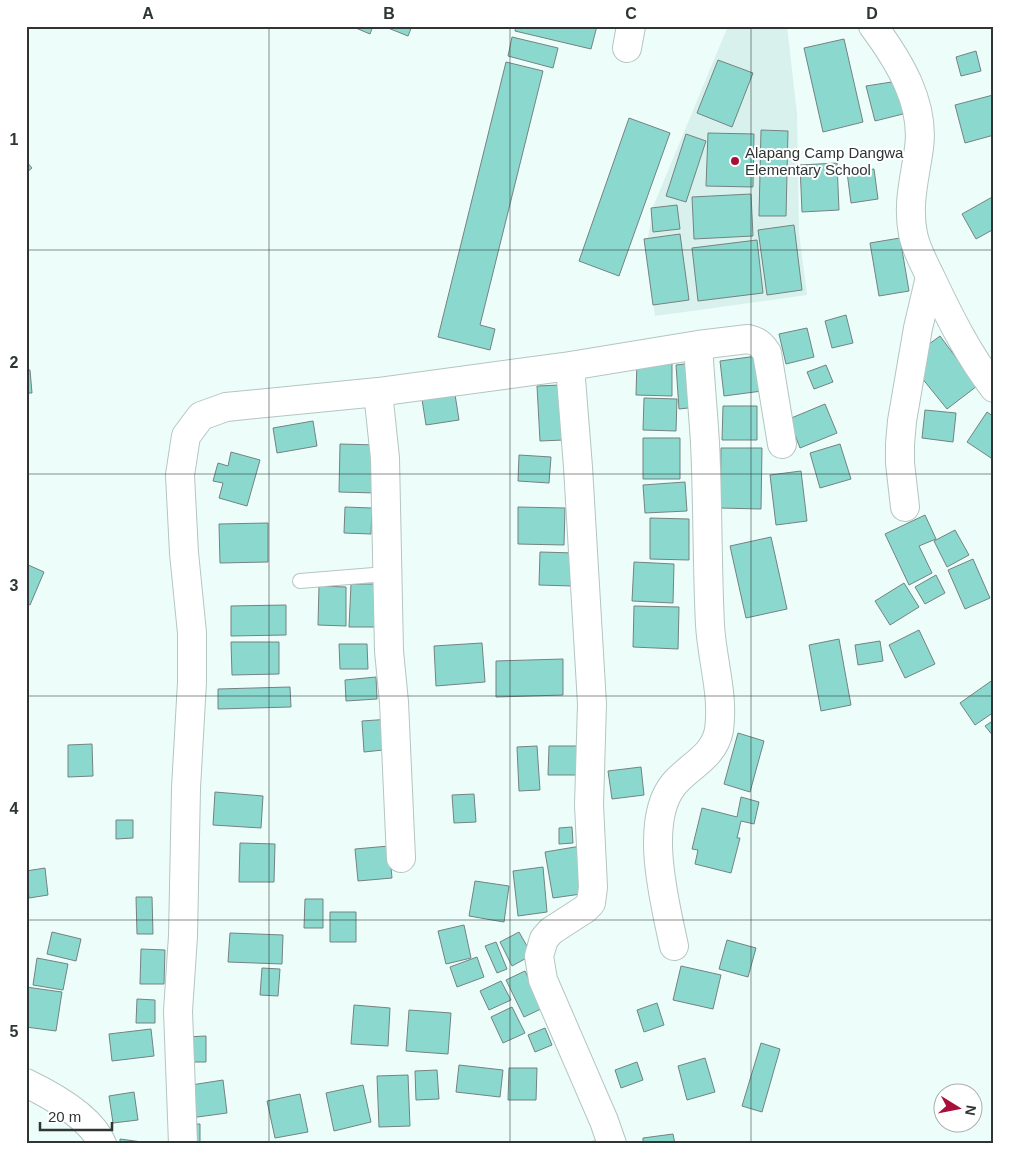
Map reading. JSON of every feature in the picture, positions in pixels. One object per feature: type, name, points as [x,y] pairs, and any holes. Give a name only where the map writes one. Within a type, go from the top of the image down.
[{"type":"street","points":[[873,26],[889,48],[908,83],[921,129],[910,216],[918,252],[959,336],[975,364],[994,388]]},
{"type":"street","points":[[905,507],[900,463],[900,436],[914,348],[930,277]]},
{"type":"street","points":[[183,1144],[178,1011],[183,936],[192,633],[184,552],[180,475],[186,436],[201,416],[226,407],[378,392],[748,339],[762,344],[767,353],[782,444]]},
{"type":"street","points":[[674,946],[661,886],[659,867],[659,834],[662,810],[666,795],[675,782],[708,754],[714,744],[718,731],[720,708],[711,644],[705,444],[698,345]]},
{"type":"street","points":[[570,366],[592,704],[590,805],[594,887],[591,903],[551,931],[544,939],[539,956],[539,966],[543,980],[604,1121],[612,1144]]},
{"type":"street","points":[[378,392],[385,458],[386,574],[389,651],[394,702],[400,858]]},
{"type":"street","points":[[26,1083],[78,1114],[99,1135],[102,1144]]},
{"type":"lane","points":[[300,581],[386,574]]},
{"type":"shaded area","name":"Alapang Camp Dangwa Elementary School","points":[[728,26],[787,26],[797,114],[799,233],[807,295],[655,316],[646,250],[653,207]]},
{"type":"building","points":[[351,26],[373,26],[370,34]]},
{"type":"building","points":[[383,26],[412,26],[408,36]]},
{"type":"building","points":[[516,26],[597,26],[591,49],[515,31]]},
{"type":"building","points":[[512,37],[558,48],[553,68],[508,56]]},
{"type":"building","points":[[844,39],[863,122],[823,132],[804,48]]},
{"type":"building","points":[[976,51],[981,71],[961,76],[956,57]]},
{"type":"building","points":[[718,60],[753,73],[732,127],[697,113]]},
{"type":"building","points":[[506,62],[543,71],[480,325],[495,329],[490,350],[438,337]]},
{"type":"building","points":[[898,81],[903,114],[875,121],[866,86]]},
{"type":"building","points":[[993,95],[994,135],[965,143],[955,105]]},
{"type":"building","points":[[629,118],[670,133],[619,276],[579,261]]},
{"type":"building","points":[[761,130],[788,131],[786,216],[759,216]]},
{"type":"building","points":[[708,133],[754,134],[753,187],[706,186]]},
{"type":"building","points":[[686,134],[706,141],[686,202],[666,196]]},
{"type":"building","points":[[26,161],[32,168],[26,173]]},
{"type":"building","points":[[837,163],[839,210],[802,212],[800,165]]},
{"type":"building","points":[[874,169],[878,199],[851,203],[847,172]]},
{"type":"building","points":[[751,194],[753,236],[694,239],[692,197]]},
{"type":"building","points":[[994,196],[994,229],[976,239],[962,214]]},
{"type":"building","points":[[677,205],[680,229],[653,232],[651,208]]},
{"type":"building","points":[[794,225],[802,290],[767,295],[758,230]]},
{"type":"building","points":[[680,234],[689,300],[653,305],[644,239]]},
{"type":"building","points":[[900,238],[909,291],[879,296],[870,243]]},
{"type":"building","points":[[757,240],[763,293],[698,301],[692,248]]},
{"type":"building","points":[[846,315],[853,343],[832,348],[825,321]]},
{"type":"building","points":[[807,328],[814,357],[786,364],[779,334]]},
{"type":"building","points":[[940,336],[977,386],[947,409],[917,372],[921,350]]},
{"type":"building","points":[[757,356],[762,391],[724,396],[720,361]]},
{"type":"building","points":[[637,360],[672,361],[672,396],[636,395]]},
{"type":"building","points":[[694,363],[697,407],[679,409],[676,365]]},
{"type":"building","points":[[826,365],[833,382],[814,389],[807,372]]},
{"type":"building","points":[[26,370],[30,370],[32,393],[26,393]]},
{"type":"building","points":[[561,385],[564,440],[540,441],[537,386]]},
{"type":"building","points":[[454,388],[459,420],[426,425],[421,393]]},
{"type":"building","points":[[644,398],[677,399],[676,431],[643,430]]},
{"type":"building","points":[[825,404],[837,433],[800,448],[789,419]]},
{"type":"building","points":[[723,406],[757,406],[757,440],[722,440]]},
{"type":"building","points":[[925,410],[956,413],[953,442],[922,438]]},
{"type":"building","points":[[987,412],[994,417],[994,460],[967,442]]},
{"type":"building","points":[[313,421],[317,446],[277,453],[273,428]]},
{"type":"building","points":[[643,438],[680,438],[680,479],[643,479]]},
{"type":"building","points":[[340,444],[377,445],[376,493],[339,492]]},
{"type":"building","points":[[840,444],[851,479],[820,488],[810,453]]},
{"type":"building","points":[[721,448],[762,448],[761,509],[720,508]]},
{"type":"building","points":[[231,452],[260,460],[247,506],[219,498],[223,483],[213,481],[218,463],[228,466]]},
{"type":"building","points":[[519,455],[551,457],[549,483],[518,481]]},
{"type":"building","points":[[801,471],[807,521],[776,525],[770,475]]},
{"type":"building","points":[[685,482],[687,511],[645,513],[643,485]]},
{"type":"building","points":[[345,507],[372,508],[371,534],[344,533]]},
{"type":"building","points":[[518,507],[565,508],[564,545],[518,544]]},
{"type":"building","points":[[925,515],[936,539],[919,546],[932,573],[909,585],[885,534]]},
{"type":"building","points":[[650,518],[689,519],[689,560],[650,559]]},
{"type":"building","points":[[268,523],[268,562],[220,563],[219,524]]},
{"type":"building","points":[[955,530],[969,555],[947,567],[934,541]]},
{"type":"building","points":[[771,537],[787,609],[746,618],[730,546]]},
{"type":"building","points":[[540,552],[574,553],[572,586],[539,585]]},
{"type":"building","points":[[973,559],[990,598],[965,609],[948,570]]},
{"type":"building","points":[[634,562],[674,564],[673,603],[632,601]]},
{"type":"building","points":[[26,564],[44,572],[30,605],[26,603]]},
{"type":"building","points":[[936,575],[945,593],[925,604],[915,587]]},
{"type":"building","points":[[904,583],[919,607],[890,625],[875,601]]},
{"type":"building","points":[[351,584],[378,584],[378,627],[349,627]]},
{"type":"building","points":[[319,586],[346,587],[346,626],[318,625]]},
{"type":"building","points":[[286,605],[286,635],[231,636],[231,606]]},
{"type":"building","points":[[634,606],[679,607],[678,649],[633,647]]},
{"type":"building","points":[[919,630],[935,664],[905,678],[889,645]]},
{"type":"building","points":[[839,639],[851,705],[821,711],[809,645]]},
{"type":"building","points":[[880,641],[883,661],[858,665],[855,645]]},
{"type":"building","points":[[231,642],[279,642],[279,674],[232,675]]},
{"type":"building","points":[[482,643],[485,682],[436,686],[434,646]]},
{"type":"building","points":[[339,644],[367,644],[368,669],[340,669]]},
{"type":"building","points":[[563,659],[563,695],[496,697],[496,661]]},
{"type":"building","points":[[376,677],[377,699],[346,701],[345,680]]},
{"type":"building","points":[[994,679],[994,712],[975,725],[960,703]]},
{"type":"building","points":[[290,687],[291,707],[218,709],[218,689]]},
{"type":"building","points":[[391,719],[393,749],[364,752],[362,721]]},
{"type":"building","points":[[994,720],[994,737],[985,726]]},
{"type":"building","points":[[738,733],[764,741],[750,792],[724,784]]},
{"type":"building","points":[[92,744],[93,776],[68,777],[68,745]]},
{"type":"building","points":[[537,746],[540,790],[519,791],[517,747]]},
{"type":"building","points":[[549,746],[578,746],[578,775],[548,775]]},
{"type":"building","points":[[641,767],[644,795],[612,799],[608,771]]},
{"type":"building","points":[[215,792],[263,796],[261,828],[213,825]]},
{"type":"building","points":[[474,794],[476,822],[454,823],[452,795]]},
{"type":"building","points":[[741,797],[759,802],[754,824],[741,821],[737,838],[740,838],[731,873],[695,864],[698,850],[692,849],[702,808],[737,817]]},
{"type":"building","points":[[116,820],[133,820],[133,838],[116,839]]},
{"type":"building","points":[[572,827],[573,843],[559,844],[559,828]]},
{"type":"building","points":[[240,843],[275,844],[274,882],[239,882]]},
{"type":"building","points":[[389,846],[392,878],[358,881],[355,849]]},
{"type":"building","points":[[581,846],[588,893],[553,898],[545,852]]},
{"type":"building","points":[[543,867],[547,912],[518,916],[513,871]]},
{"type":"building","points":[[45,868],[48,895],[29,898],[26,871]]},
{"type":"building","points":[[475,881],[509,886],[504,922],[469,916]]},
{"type":"building","points":[[136,897],[152,897],[153,934],[137,934]]},
{"type":"building","points":[[305,899],[323,899],[323,928],[304,928]]},
{"type":"building","points":[[330,912],[356,912],[356,942],[330,942]]},
{"type":"building","points":[[464,925],[471,958],[446,964],[438,931]]},
{"type":"building","points":[[52,932],[81,939],[76,961],[47,954]]},
{"type":"building","points":[[519,932],[532,955],[512,966],[500,942]]},
{"type":"building","points":[[230,933],[283,935],[282,964],[228,962]]},
{"type":"building","points":[[727,940],[756,948],[748,977],[719,969]]},
{"type":"building","points":[[496,942],[507,969],[497,973],[485,946]]},
{"type":"building","points":[[141,949],[165,950],[164,984],[140,984]]},
{"type":"building","points":[[477,957],[484,977],[457,987],[450,967]]},
{"type":"building","points":[[37,958],[68,964],[63,990],[33,985]]},
{"type":"building","points":[[681,966],[721,975],[713,1009],[673,1000]]},
{"type":"building","points":[[262,968],[280,969],[278,996],[260,995]]},
{"type":"building","points":[[525,971],[543,1008],[524,1017],[506,980]]},
{"type":"building","points":[[501,981],[511,1000],[489,1010],[480,991]]},
{"type":"building","points":[[26,987],[62,992],[56,1031],[26,1027]]},
{"type":"building","points":[[137,999],[155,1000],[155,1023],[136,1023]]},
{"type":"building","points":[[657,1003],[664,1025],[644,1032],[637,1010]]},
{"type":"building","points":[[354,1005],[390,1008],[388,1046],[351,1044]]},
{"type":"building","points":[[512,1007],[525,1033],[503,1043],[491,1017]]},
{"type":"building","points":[[409,1010],[451,1013],[448,1054],[406,1051]]},
{"type":"building","points":[[545,1028],[552,1045],[535,1052],[528,1035]]},
{"type":"building","points":[[151,1029],[154,1056],[112,1061],[109,1034]]},
{"type":"building","points":[[206,1036],[206,1062],[185,1062],[185,1037]]},
{"type":"building","points":[[761,1043],[780,1049],[762,1112],[742,1106]]},
{"type":"building","points":[[705,1058],[715,1092],[687,1100],[678,1066]]},
{"type":"building","points":[[637,1062],[643,1080],[621,1088],[615,1070]]},
{"type":"building","points":[[459,1065],[503,1070],[500,1097],[456,1092]]},
{"type":"building","points":[[509,1068],[537,1068],[536,1100],[508,1100]]},
{"type":"building","points":[[437,1070],[439,1099],[416,1100],[415,1071]]},
{"type":"building","points":[[408,1075],[410,1126],[379,1127],[377,1076]]},
{"type":"building","points":[[223,1080],[227,1113],[190,1118],[185,1086]]},
{"type":"building","points":[[363,1085],[371,1122],[334,1131],[326,1093]]},
{"type":"building","points":[[134,1092],[138,1120],[113,1123],[109,1096]]},
{"type":"building","points":[[300,1094],[308,1132],[275,1138],[267,1101]]},
{"type":"building","points":[[191,1124],[200,1124],[200,1144],[192,1144]]},
{"type":"building","points":[[673,1134],[675,1144],[643,1144],[643,1138]]},
{"type":"building","points":[[120,1139],[142,1142],[142,1144],[120,1144]]},
{"type":"building","points":[[599,1141],[599,1144],[583,1144],[582,1142]]},
{"type":"place","name":"Alapang Camp Dangwa Elementary School","points":[[735,161]]}]
